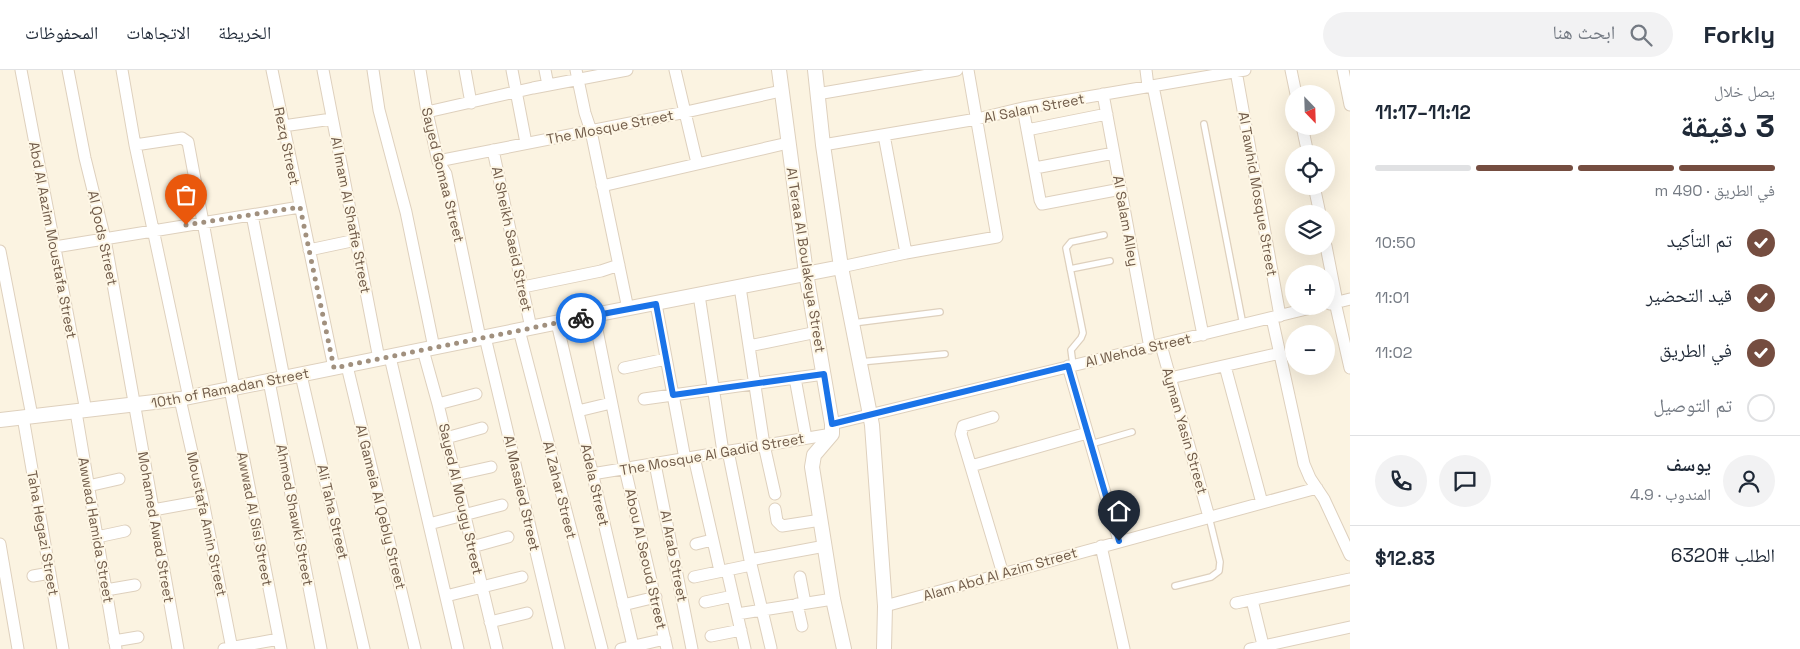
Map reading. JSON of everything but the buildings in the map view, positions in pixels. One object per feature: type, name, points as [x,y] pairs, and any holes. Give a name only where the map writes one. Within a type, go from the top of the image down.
[{"type":"street","name":"Abd Al Aazim Moustafa Street","points":[[21,70],[55,247],[81,411]]},
{"type":"street","name":"Al Qods Street","points":[[68,70],[85,158],[105,239],[134,406]]},
{"type":"street","name":"Moustafa Amin Street","points":[[122,70],[230,649]]},
{"type":"street","name":"Rezq Street","points":[[272,70],[309,250],[340,367]]},
{"type":"street","name":"Al Imam Al Shafie Street","points":[[323,70],[356,240],[384,358],[429,524],[458,649]]},
{"type":"street","name":"Sayed Al Mougy Street","points":[[372,70],[379,110],[406,212],[438,404],[497,649]]},
{"type":"street","name":"Sayed Gomaa Street","points":[[420,70],[438,160],[446,174],[482,338]]},
{"type":"street","points":[[465,70],[471,103]]},
{"type":"street","points":[[512,70],[526,144]]},
{"type":"street","points":[[545,70],[548,85]]},
{"type":"street","points":[[427,112],[517,93],[577,75],[627,70]]},
{"type":"street","points":[[675,70],[697,163]]},
{"type":"street","name":"Al Teraa Al Boulakeya Street","points":[[779,70],[806,273],[832,429]]},
{"type":"street","points":[[815,70],[822,145],[841,267],[870,416],[885,606],[884,649]]},
{"type":"street","points":[[817,94],[957,70]]},
{"type":"street","points":[[841,267],[997,237],[968,70]]},
{"type":"street","points":[[1146,70],[1203,335]]},
{"type":"street","name":"Al Salam Street","points":[[822,145],[977,119],[1023,108],[1242,70]]},
{"type":"street","name":"Al Tawhid Mosque Street","points":[[1242,70],[1280,353],[1304,464],[1350,553]]},
{"type":"street","points":[[1291,70],[1294,85]]},
{"type":"street","points":[[1343,70],[1350,105]]},
{"type":"street","points":[[577,75],[591,131],[628,309]]},
{"type":"street","name":"The Mosque Street","points":[[438,160],[686,112],[781,91]]},
{"type":"street","name":"Al Salam Alley","points":[[1103,94],[1120,189],[1155,346]]},
{"type":"street","points":[[1023,108],[1042,204],[1120,189]]},
{"type":"street","points":[[1027,130],[1107,114]]},
{"type":"street","points":[[283,126],[332,119]]},
{"type":"street","points":[[884,135],[906,253]]},
{"type":"street","name":"Awwad Al Sisi Street","points":[[135,145],[182,138],[187,140],[280,644]]},
{"type":"street","points":[[602,186],[788,143]]},
{"type":"street","name":"Al Sheikh Saeid Street","points":[[493,150],[522,287],[525,329]]},
{"type":"street","points":[[1034,168],[1114,153]]},
{"type":"street","points":[[55,247],[300,207]]},
{"type":"street","points":[[252,214],[284,378]]},
{"type":"street","points":[[309,250],[356,240]]},
{"type":"street","name":"Taha Hegazi Street","points":[[0,250],[63,649]]},
{"type":"street","points":[[522,287],[619,265]]},
{"type":"street","name":"10th of Ramadan Street","points":[[0,420],[134,406],[184,398],[841,267]]},
{"type":"street","points":[[740,287],[764,445],[775,494]]},
{"type":"street","points":[[699,295],[726,452],[771,648]]},
{"type":"street","points":[[1335,303],[1350,299]]},
{"type":"street","points":[[656,304],[673,395],[689,458],[712,540],[733,596],[745,649]]},
{"type":"street","points":[[1335,311],[1350,368]]},
{"type":"street","name":"Abou Al Seoud Street","points":[[594,315],[625,469],[666,644]]},
{"type":"street","name":"Al Wehda Street","points":[[832,429],[870,416],[1285,315]]},
{"type":"street","name":"Adela Street","points":[[557,323],[633,646]]},
{"type":"street","name":"Al Zahar Street","points":[[525,329],[602,649]]},
{"type":"street","points":[[749,346],[817,332]]},
{"type":"street","name":"Al Masaied Street","points":[[482,338],[557,649]]},
{"type":"street","name":"Ayman Yasin Street","points":[[1155,346],[1170,378],[1209,517]]},
{"type":"street","points":[[1170,378],[1280,353]]},
{"type":"street","points":[[624,368],[666,359]]},
{"type":"street","points":[[1070,366],[1119,541]]},
{"type":"street","points":[[1225,366],[1262,503]]},
{"type":"street","name":"Al Gameia Al Qebly Street","points":[[340,367],[415,649]]},
{"type":"street","points":[[644,399],[824,374]]},
{"type":"street","name":"Ali Taha Street","points":[[301,375],[364,649]]},
{"type":"street","points":[[795,378],[806,438]]},
{"type":"street","name":"Ahmed Shawki Street","points":[[269,381],[321,649]]},
{"type":"street","points":[[438,404],[476,394]]},
{"type":"street","points":[[578,411],[611,403]]},
{"type":"street","name":"Mohamed Awad Street","points":[[134,406],[178,649]]},
{"type":"street","name":"Awwad Hamida Street","points":[[81,411],[88,486],[115,645]]},
{"type":"street","points":[[993,417],[967,424],[961,430],[1003,574]]},
{"type":"street","points":[[446,438],[482,428]]},
{"type":"street","points":[[832,429],[814,455],[812,467],[833,599],[844,649]]},
{"type":"street","name":"The Mosque Al Gadid Street","points":[[592,474],[806,438],[832,429]]},
{"type":"street","points":[[971,466],[1089,439]]},
{"type":"street","name":"Al Arab Street","points":[[655,464],[692,649]]},
{"type":"street","points":[[455,475],[492,467]]},
{"type":"street","points":[[88,486],[119,479]]},
{"type":"street","name":"Alam Abd Al Azim Street","points":[[885,606],[1317,488]]},
{"type":"street","points":[[154,510],[203,501]]},
{"type":"street","points":[[429,524],[502,504]]},
{"type":"street","points":[[775,509],[779,524],[786,527],[821,520]]},
{"type":"street","points":[[97,537],[125,531]]},
{"type":"street","points":[[472,547],[508,537]]},
{"type":"street","points":[[696,544],[712,540]]},
{"type":"street","points":[[694,577],[723,571],[750,562],[825,546]]},
{"type":"street","points":[[1100,546],[1124,649]]},
{"type":"street","points":[[0,550],[18,649]]},
{"type":"street","points":[[33,576],[50,573]]},
{"type":"street","points":[[446,596],[522,577]]},
{"type":"street","points":[[800,577],[802,626]]},
{"type":"street","points":[[1236,604],[1350,579]]},
{"type":"street","points":[[106,590],[135,585]]},
{"type":"street","points":[[705,602],[733,596]]},
{"type":"street","points":[[623,605],[656,597]]},
{"type":"street","points":[[737,614],[833,599]]},
{"type":"street","points":[[1252,600],[1264,648]]},
{"type":"street","points":[[490,622],[527,614]]},
{"type":"street","points":[[1250,649],[1264,648],[1350,627]]},
{"type":"street","points":[[711,636],[741,630]]},
{"type":"street","points":[[115,645],[138,638]]},
{"type":"street","points":[[230,649],[280,644]]},
{"type":"street","points":[[621,649],[633,646],[666,644]]},
{"type":"lane","points":[[1204,124],[1243,325]]},
{"type":"lane","points":[[1070,366],[1072,350],[1083,333],[1066,251],[1068,243],[1104,235]]},
{"type":"lane","points":[[1070,269],[1110,261]]},
{"type":"lane","points":[[852,323],[940,312]]},
{"type":"lane","points":[[860,362],[945,354]]},
{"type":"lane","points":[[1089,439],[1132,432]]},
{"type":"lane","points":[[1175,586],[1214,576],[1219,571],[1220,562],[1209,517]]},
{"type":"way so far","points":[[186,225],[300,207],[334,368],[581,318]]},
{"type":"route","points":[[581,318],[656,304],[673,395],[824,374],[832,424],[1068,366],[1119,541]]}]
